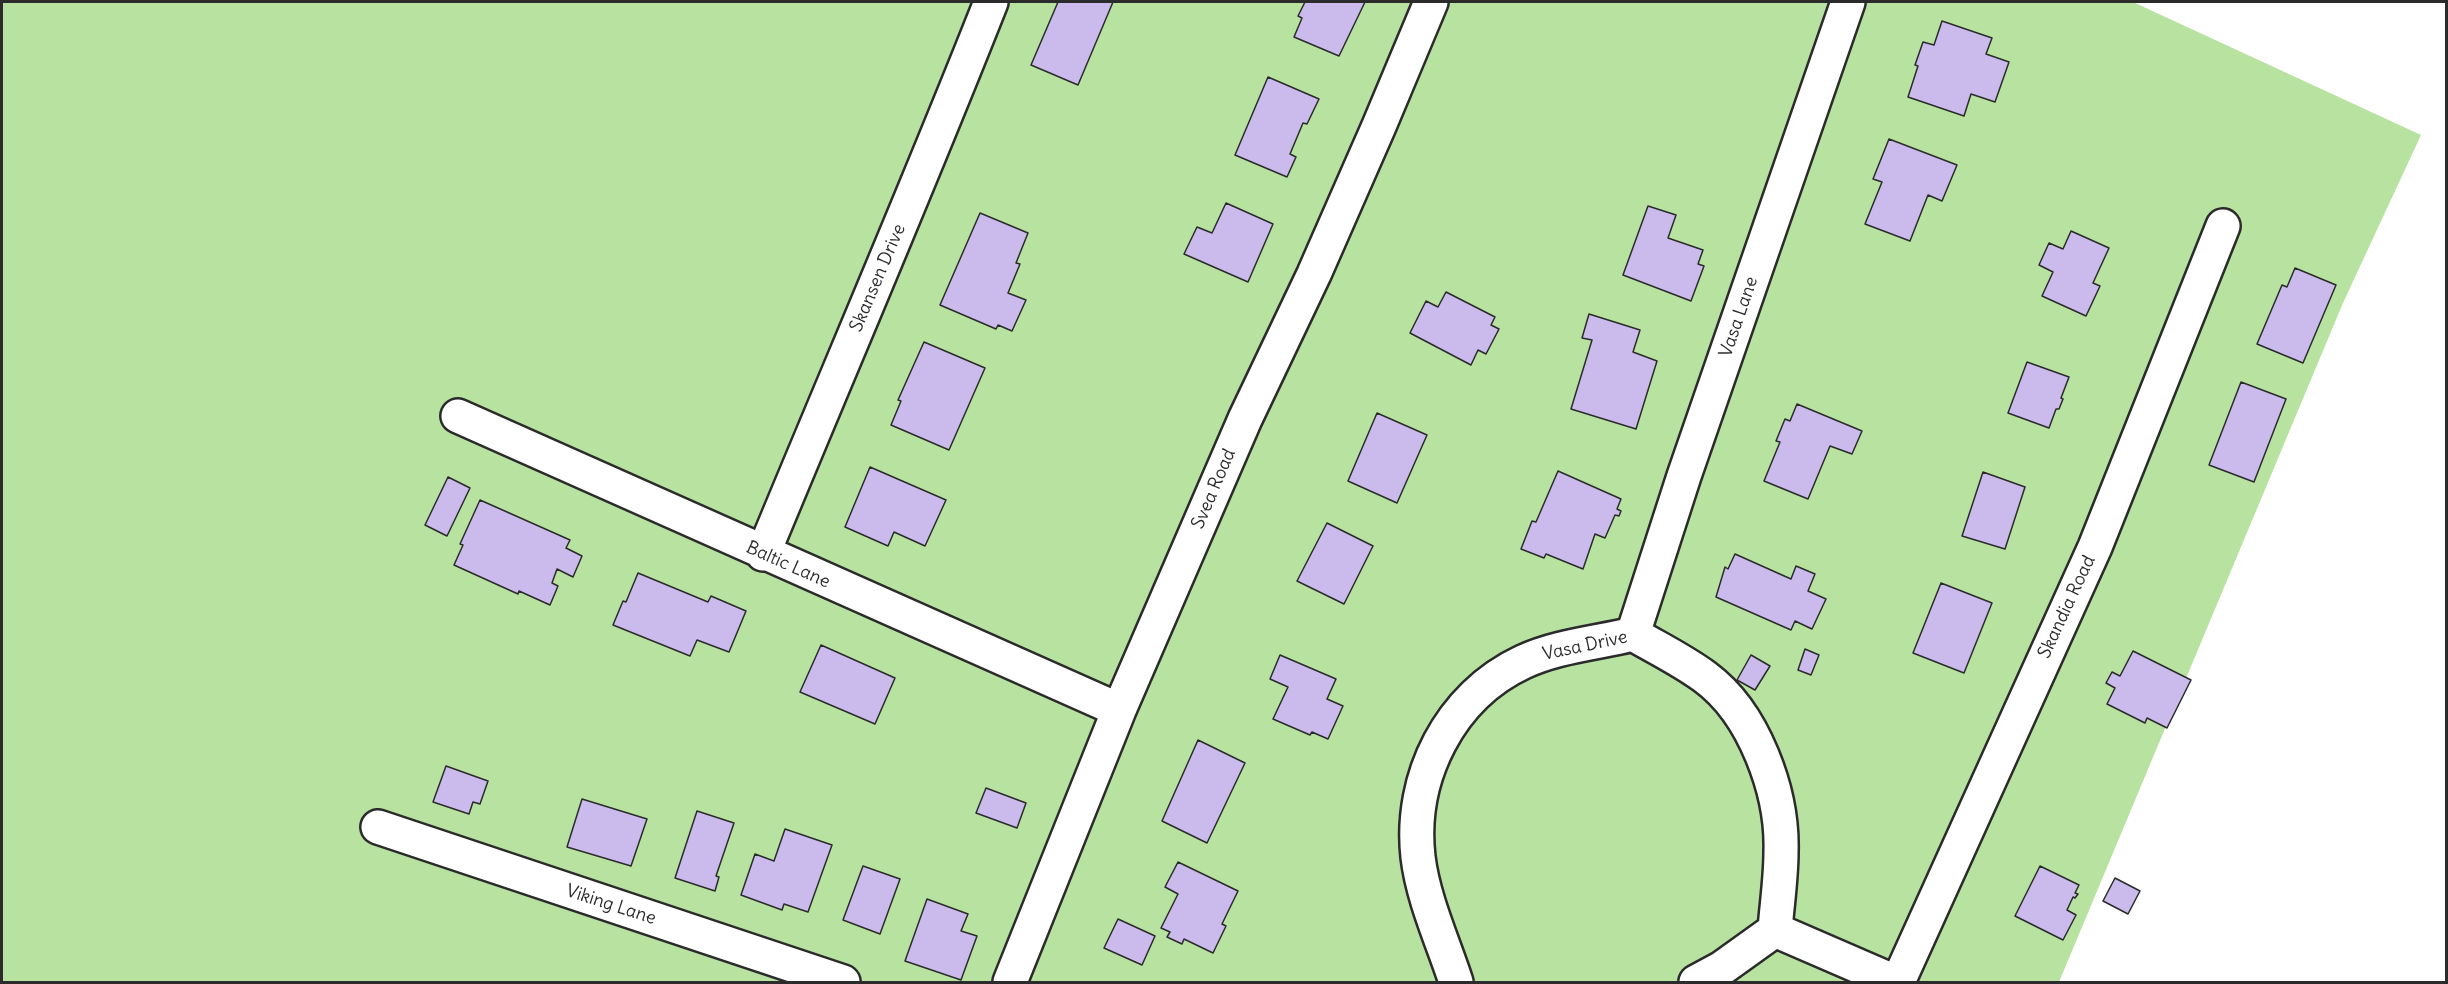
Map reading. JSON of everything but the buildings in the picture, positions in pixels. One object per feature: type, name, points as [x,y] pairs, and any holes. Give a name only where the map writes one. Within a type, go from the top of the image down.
[{"type":"street","name":"Skansen Drive","points":[[763,554],[871,291],[922,175],[991,2]]},
{"type":"street","name":"Svea Road","points":[[1010,982],[1119,710],[1245,420],[1370,148],[1431,2]]},
{"type":"street","name":"Vasa Lane","points":[[1633,634],[1688,465],[1848,2]]},
{"type":"street","name":"Skandia Road","points":[[1897,982],[2095,547],[2223,226]]},
{"type":"street","name":"Baltic Lane","points":[[458,416],[763,554],[1119,710]]},
{"type":"street","name":"Vasa Drive","points":[[1456,982],[1423,884],[1418,858],[1416,831],[1418,809],[1423,785],[1437,746],[1468,701],[1490,681],[1508,670],[1524,661],[1560,649],[1633,634],[1706,677],[1725,694],[1757,743],[1771,781],[1781,851],[1775,930]]},
{"type":"street","name":"Viking Lane","points":[[378,827],[843,982]]},
{"type":"street","points":[[1696,982],[1722,968],[1775,930],[1897,982]]},
{"type":"green space","points":[[2,2],[2133,2],[2421,135],[2343,303],[2059,982],[2,982]]}]
